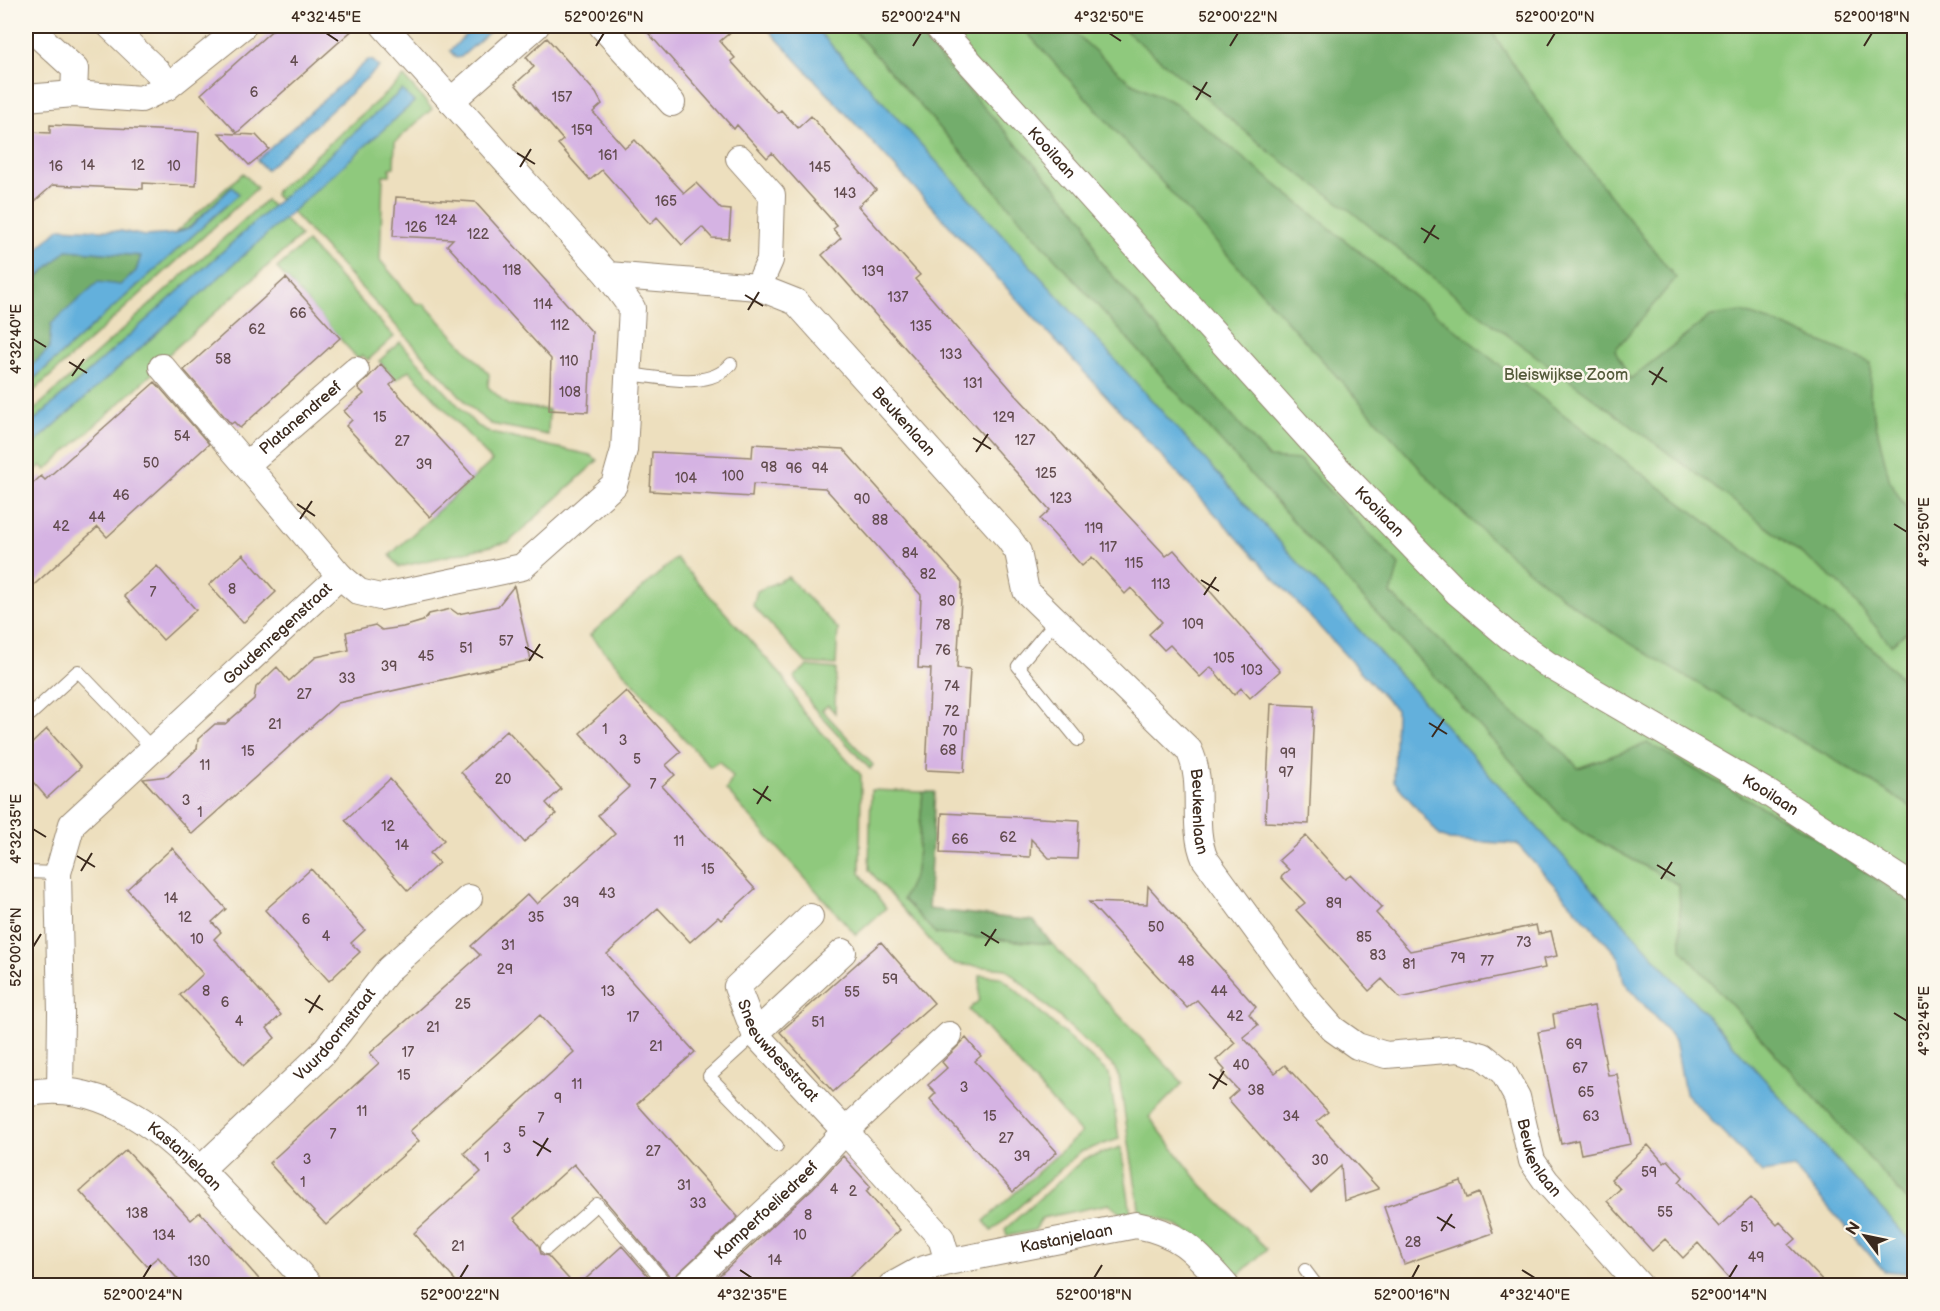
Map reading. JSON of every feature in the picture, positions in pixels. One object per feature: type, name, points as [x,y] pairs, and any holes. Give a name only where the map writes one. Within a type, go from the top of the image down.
[{"type":"street","points":[[28,26],[75,69],[74,94]]},
{"type":"street","points":[[110,26],[158,72],[167,87]]},
{"type":"street","points":[[26,98],[74,94],[141,99],[167,87],[243,26]]},
{"type":"street","points":[[384,26],[608,275]]},
{"type":"street","points":[[451,101],[536,26]]},
{"type":"street","points":[[602,26],[672,103]]},
{"type":"street","name":"Kooilaan","points":[[937,26],[1328,459],[1457,592],[1510,637],[1547,664],[1656,730],[1768,793],[1914,888]]},
{"type":"street","points":[[740,158],[772,195],[770,260],[758,287]]},
{"type":"street","name":"Beukenlaan","points":[[608,275],[758,287],[796,302],[1009,539],[1018,552],[1026,591],[1055,622],[1189,750],[1198,775],[1197,834],[1205,859],[1325,1020],[1357,1046],[1386,1055],[1458,1049],[1484,1056],[1503,1072],[1517,1097],[1532,1161],[1546,1181],[1640,1286]]},
{"type":"street","name":"Goudenregenstraat","points":[[60,1091],[58,873],[72,824],[340,576],[359,591],[380,597],[522,567],[614,485],[624,450],[632,308],[608,275]]},
{"type":"street","name":"Platanendreef","points":[[162,367],[340,576]]},
{"type":"street","name":"Platanendreef","points":[[246,465],[357,370]]},
{"type":"street","name":"Vuurdoornstraat","points":[[201,1169],[322,1054],[389,969],[469,898]]},
{"type":"street","name":"Sneeuwbesstraat","points":[[810,917],[737,987],[755,1034],[846,1131],[940,1238],[948,1262]]},
{"type":"street","points":[[755,1034],[843,952]]},
{"type":"street","points":[[846,1131],[949,1035]]},
{"type":"street","name":"Kastanjelaan","points":[[26,1094],[60,1091],[99,1099],[128,1112],[161,1133],[201,1169],[304,1284]]},
{"type":"street","name":"Kamperfoeliedreef","points":[[685,1286],[803,1177],[846,1131]]},
{"type":"street","name":"Kastanjelaan","points":[[891,1286],[918,1271],[948,1262],[1136,1225],[1162,1230],[1187,1244],[1226,1286]]},
{"type":"lane","points":[[628,374],[707,380],[723,373],[731,364]]},
{"type":"lane","points":[[1055,622],[1018,666],[1078,740]]},
{"type":"lane","points":[[31,714],[78,670],[153,749]]},
{"type":"lane","points":[[26,872],[58,873]]},
{"type":"lane","points":[[755,1034],[709,1076],[777,1146]]},
{"type":"lane","points":[[547,1248],[597,1204],[668,1286]]},
{"type":"lane","points":[[1305,1270],[1317,1286]]},
{"type":"green space","name":"Bleiswijkse Zoom","points":[[788,26],[1914,26],[1914,1272]]},
{"type":"green space","points":[[850,26],[911,26],[1085,220],[1099,260],[1269,458],[1300,460],[1399,565],[1391,594],[1468,667],[1508,710],[1537,730],[1567,755],[1578,768],[1648,743],[1813,836],[1914,905],[1914,1208],[1681,949],[1679,885],[1580,831],[1561,816],[1059,263]]},
{"type":"green space","points":[[1021,26],[1067,26],[1130,82],[1175,103],[1514,377],[1868,644],[1914,692],[1914,809],[1836,761],[1636,647],[1577,608],[1498,545],[1443,494]]},
{"type":"green space","points":[[1120,26],[1488,26],[1555,126],[1676,278],[1615,350],[1630,379],[1711,316],[1742,312],[1784,326],[1871,363],[1870,399],[1890,482],[1914,521],[1914,558],[1911,574],[1914,626],[1891,645],[1839,583],[1728,497],[1468,306],[1352,212],[1271,153]]},
{"type":"green space","points":[[404,77],[432,109],[395,142],[394,167],[390,168],[390,175],[383,175],[380,260],[416,303],[424,304],[489,374],[488,387],[508,405],[549,410],[548,435],[491,424],[475,412],[291,211],[413,103],[402,90],[280,200],[275,195],[276,191]]},
{"type":"green space","points":[[243,173],[257,188],[26,398],[26,386],[238,194],[231,187],[190,227],[174,234]]},
{"type":"green space","points":[[266,200],[273,207],[26,428],[26,417]]},
{"type":"green space","points":[[283,218],[301,236],[152,369],[154,372],[46,470],[41,465],[26,479],[26,451]]},
{"type":"green space","points":[[307,242],[394,337],[368,360],[362,355],[358,359],[277,268]]},
{"type":"green space","points":[[67,250],[141,256],[136,271],[26,371],[26,288]]},
{"type":"green space","points":[[400,342],[476,425],[491,433],[590,455],[598,460],[509,542],[399,567],[390,555],[492,461],[409,370],[396,380],[379,361]]},
{"type":"green space","points":[[676,558],[783,677],[803,712],[861,775],[860,873],[886,908],[856,935],[726,790],[733,777],[719,761],[710,767],[590,635]]},
{"type":"green space","points":[[788,577],[838,629],[836,665],[806,663],[753,606],[757,591]]},
{"type":"green space","points":[[807,666],[836,669],[835,713],[828,705],[822,710],[873,765],[870,769],[812,706],[794,677]]},
{"type":"green space","points":[[871,790],[923,792],[916,871],[936,934],[1052,944],[1183,1083],[1149,1117],[1200,1183],[1267,1249],[1235,1278],[1204,1246],[1181,1228],[1155,1217],[1140,1214],[1119,1077],[1114,1067],[1006,969],[954,964],[948,961],[869,870]]},
{"type":"green space","points":[[923,792],[935,792],[928,909],[1034,921],[1052,944],[936,934],[903,899],[916,871]]},
{"type":"green space","points":[[980,975],[1000,977],[1007,982],[1109,1074],[1119,1139],[1080,1152],[992,1231],[984,1221],[1081,1133],[969,1010],[979,1000]]},
{"type":"green space","points":[[1121,1147],[1131,1214],[1120,1213],[1109,1204],[1042,1218],[1035,1230],[1007,1236],[1005,1229],[1084,1159]]},
{"type":"water","points":[[474,26],[496,26],[461,57],[456,58],[450,51]]},
{"type":"water","points":[[765,26],[814,26],[1914,1245],[1914,1281],[1907,1273],[1884,1271],[1794,1168],[1762,1173],[1685,1093],[1675,1040],[1624,982],[1619,957],[1517,844],[1449,840],[1440,836],[1394,781],[1396,710]]},
{"type":"water","points":[[368,60],[373,61],[379,67],[266,170],[257,160]]},
{"type":"water","points":[[402,90],[414,102],[26,451],[26,428]]},
{"type":"water","points":[[232,187],[239,194],[26,386],[26,371],[49,349],[51,324],[98,282],[120,285],[136,271],[141,256],[67,250],[26,288],[26,260],[60,228],[121,231],[145,236],[174,234],[190,227]]},
{"type":"building","points":[[277,26],[357,26],[237,133],[201,94]]},
{"type":"building","points":[[642,26],[738,26],[720,41],[735,58],[731,61],[778,113],[781,110],[798,128],[811,116],[876,190],[858,206],[920,275],[915,279],[1015,394],[1166,556],[1174,550],[1280,671],[1250,698],[1241,688],[1234,695],[1211,667],[1200,677],[1170,645],[1164,650],[1149,634],[1162,622],[1131,588],[1125,594],[1092,557],[1082,566],[1040,519],[1050,510],[822,255],[841,238],[833,229],[837,226],[772,153],[767,158],[737,125],[734,129]]},
{"type":"building","points":[[547,38],[596,93],[602,104],[593,112],[625,148],[635,140],[684,193],[696,183],[721,209],[731,210],[729,239],[712,238],[702,227],[682,245],[657,217],[650,224],[602,170],[590,180],[558,144],[563,140],[515,84],[534,67],[526,57]]},
{"type":"building","points":[[50,125],[199,132],[196,186],[143,183],[143,189],[53,185],[26,209],[30,132],[50,133]]},
{"type":"building","points":[[219,133],[256,135],[269,149],[249,165]]},
{"type":"building","points":[[396,197],[475,202],[592,332],[588,412],[549,410],[551,359],[447,245],[453,239],[393,236]]},
{"type":"building","points":[[286,278],[340,338],[240,428],[234,422],[231,424],[184,370]]},
{"type":"building","points":[[381,364],[396,380],[390,385],[474,477],[430,517],[346,426],[352,420],[344,411],[364,394],[358,388]]},
{"type":"building","points":[[155,382],[209,444],[107,537],[98,527],[26,592],[26,490],[41,476],[45,480]]},
{"type":"building","points":[[753,444],[843,449],[962,582],[957,668],[970,669],[964,772],[926,770],[931,669],[918,668],[921,595],[825,488],[753,484],[752,497],[650,491],[652,452],[752,457]]},
{"type":"building","points":[[243,554],[276,592],[243,623],[209,585]]},
{"type":"building","points":[[157,566],[196,610],[163,640],[124,596]]},
{"type":"building","points":[[514,586],[531,660],[338,703],[192,834],[143,779],[168,776],[197,749],[198,739],[215,724],[225,724],[254,699],[256,687],[277,667],[289,681],[316,657],[349,650],[346,632],[375,625],[382,630],[403,627],[423,621],[429,614],[451,609],[458,614],[498,606]]},
{"type":"building","points":[[626,691],[681,752],[666,765],[675,775],[662,786],[755,889],[721,920],[718,917],[690,942],[658,908],[607,954],[695,1052],[637,1104],[738,1217],[672,1279],[574,1164],[514,1218],[539,1246],[541,1254],[548,1256],[575,1286],[460,1286],[414,1233],[481,1172],[464,1153],[574,1052],[540,1015],[410,1131],[419,1141],[326,1225],[269,1163],[379,1063],[370,1053],[480,955],[471,946],[528,894],[537,904],[615,834],[598,815],[629,787],[580,733]]},
{"type":"building","points":[[1271,704],[1314,706],[1309,824],[1265,822]]},
{"type":"building","points":[[47,729],[81,767],[47,798],[26,774],[26,749]]},
{"type":"building","points":[[507,730],[561,789],[546,803],[556,814],[524,842],[461,772]]},
{"type":"building","points":[[390,779],[444,840],[430,853],[439,863],[408,891],[345,820]]},
{"type":"building","points":[[942,813],[1079,820],[1077,859],[1049,858],[1031,839],[1030,857],[940,853]]},
{"type":"building","points":[[1306,836],[1345,879],[1351,875],[1382,907],[1376,913],[1410,951],[1536,925],[1538,934],[1551,931],[1557,956],[1543,959],[1545,968],[1400,998],[1382,979],[1369,991],[1296,910],[1305,903],[1281,877],[1289,870],[1279,860]]},
{"type":"building","points":[[172,848],[226,909],[212,922],[221,932],[214,939],[281,1015],[267,1028],[275,1038],[244,1065],[180,995],[203,974],[127,889]]},
{"type":"building","points":[[311,869],[365,930],[351,943],[360,952],[329,981],[265,910]]},
{"type":"building","points":[[1148,886],[1256,1007],[1249,1014],[1258,1025],[1243,1037],[1275,1073],[1285,1065],[1328,1112],[1317,1121],[1379,1189],[1344,1201],[1341,1166],[1311,1193],[1228,1099],[1238,1090],[1222,1073],[1225,1070],[1216,1060],[1235,1043],[1197,1000],[1187,1008],[1089,902],[1147,904]]},
{"type":"building","points":[[881,942],[934,1003],[833,1092],[780,1032]]},
{"type":"building","points":[[1594,1006],[1608,1075],[1617,1074],[1631,1144],[1581,1154],[1578,1140],[1561,1144],[1538,1032],[1555,1029],[1553,1014]]},
{"type":"building","points":[[966,1038],[981,1056],[975,1061],[1057,1152],[1013,1192],[930,1099],[936,1093],[928,1085],[947,1068],[942,1062]]},
{"type":"building","points":[[1648,1145],[1664,1163],[1668,1160],[1683,1177],[1679,1182],[1719,1227],[1751,1198],[1777,1225],[1780,1222],[1796,1239],[1789,1245],[1828,1286],[1736,1286],[1698,1243],[1683,1258],[1665,1239],[1652,1251],[1607,1201],[1620,1189],[1611,1179]]},
{"type":"building","points":[[126,1150],[191,1220],[200,1212],[265,1286],[184,1286],[158,1257],[147,1266],[80,1191]]},
{"type":"building","points":[[843,1156],[871,1187],[866,1191],[900,1230],[840,1286],[708,1286],[813,1188]]},
{"type":"building","points":[[1461,1181],[1467,1198],[1479,1193],[1493,1233],[1404,1264],[1384,1207]]},
{"type":"building","points":[[622,1246],[657,1286],[578,1286]]}]
